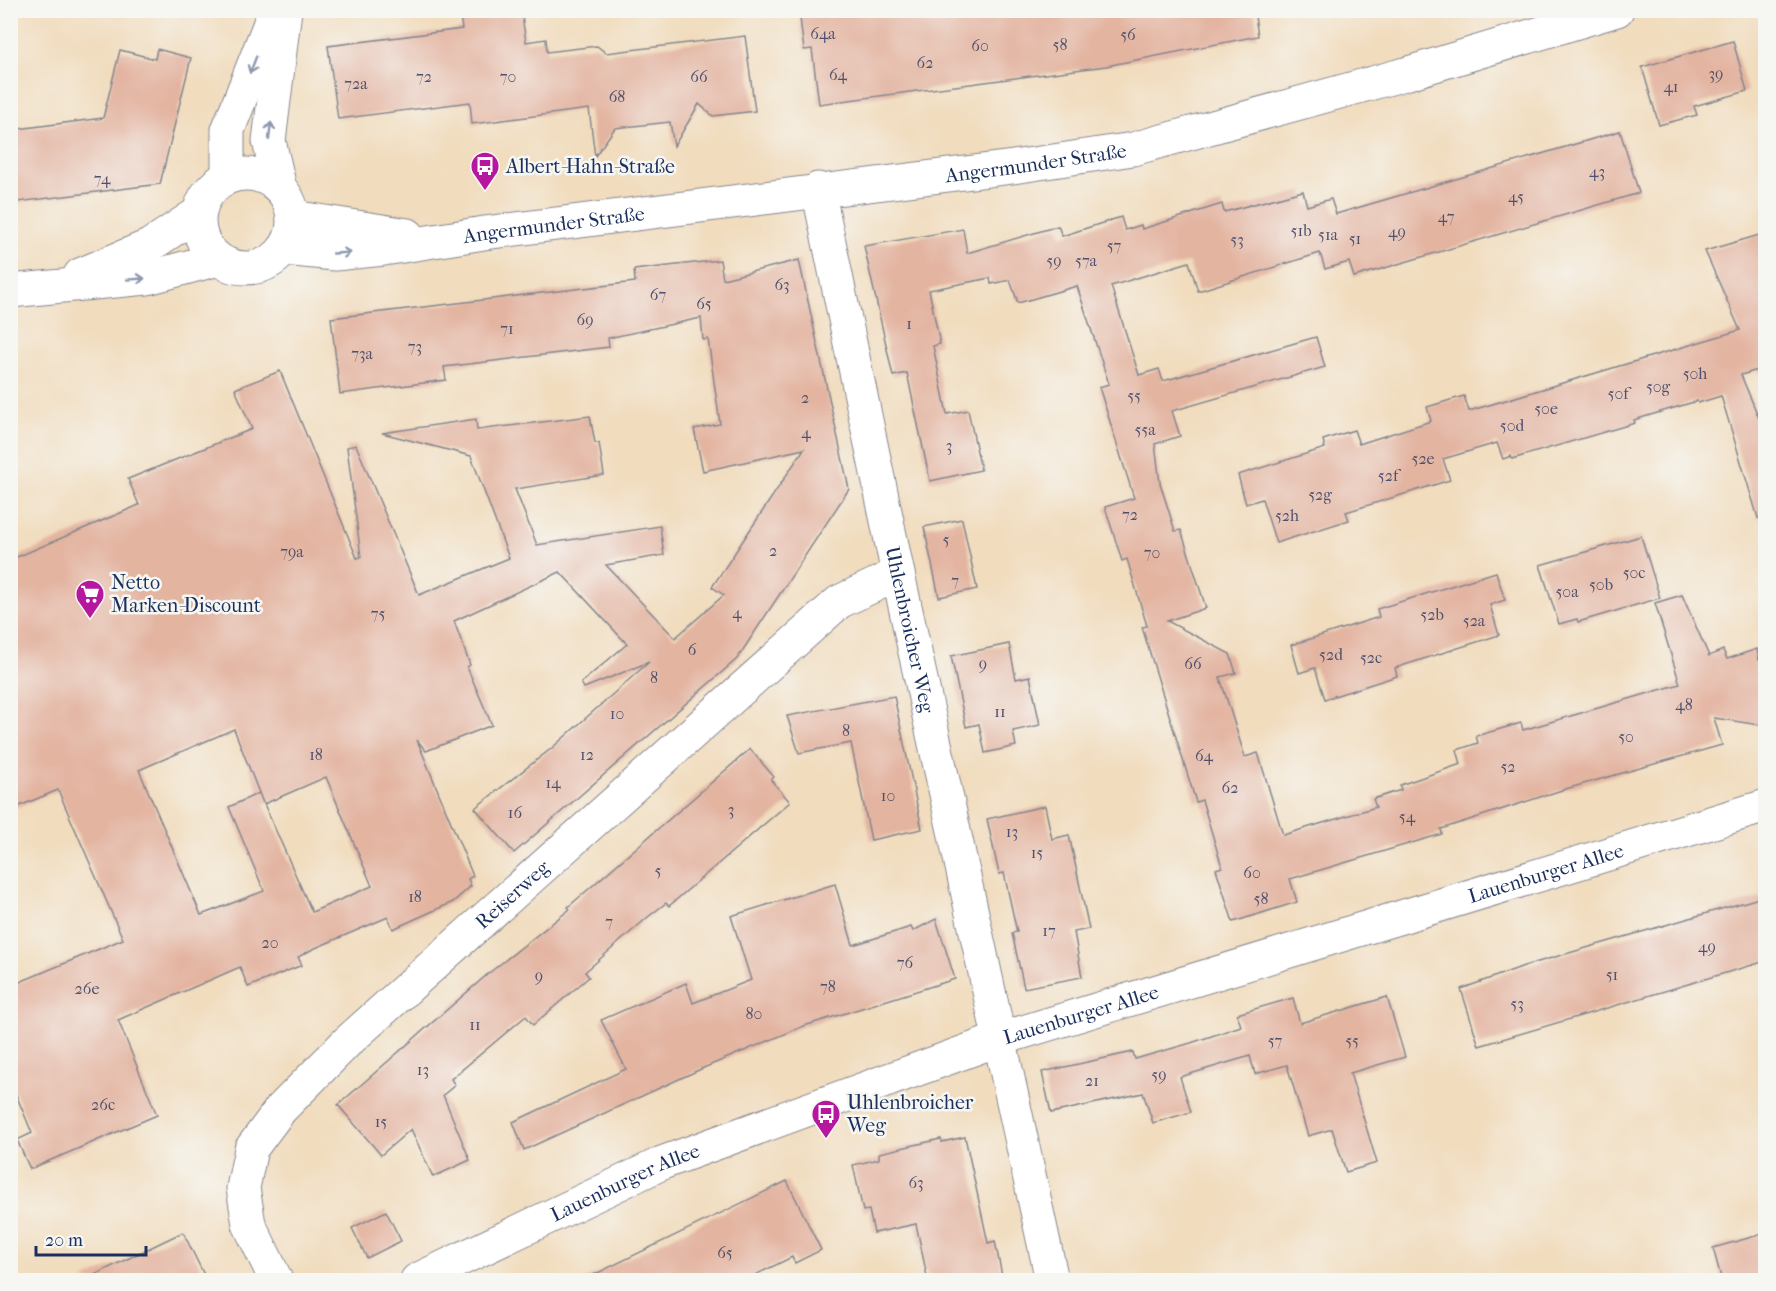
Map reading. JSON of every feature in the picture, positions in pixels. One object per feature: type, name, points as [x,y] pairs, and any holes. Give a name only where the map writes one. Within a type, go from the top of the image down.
[{"type":"street","points":[[228,177],[228,130],[275,10]]},
{"type":"street","points":[[280,188],[269,141],[285,10]]},
{"type":"street","name":"Angermunder Straße","points":[[284,249],[335,254],[818,189],[1013,167],[1133,149],[1382,81],[1617,10]]},
{"type":"street","points":[[256,174],[269,179],[280,188],[289,202],[293,218],[289,239],[284,249],[276,258],[254,267],[235,267],[218,260],[202,238],[200,212],[209,191],[228,177],[256,174]]},
{"type":"street","name":"Uhlenbroicher Weg","points":[[818,189],[898,574],[1052,1281]]},
{"type":"street","points":[[57,285],[149,246],[200,212]]},
{"type":"street","name":"Angermunder Straße","points":[[293,218],[440,239]]},
{"type":"street","points":[[10,291],[57,285],[147,279],[218,260]]},
{"type":"street","name":"Reiserweg","points":[[276,1281],[249,1224],[243,1188],[251,1149],[280,1110],[346,1042],[839,602],[898,574]]},
{"type":"street","name":"Lauenburger Allee","points":[[417,1281],[662,1163],[724,1138],[1000,1039],[1766,806]]},
{"type":"building","points":[[459,10],[521,10],[526,42],[546,39],[547,52],[597,46],[606,53],[745,36],[755,111],[713,116],[699,104],[674,146],[670,122],[615,128],[595,156],[589,109],[472,124],[470,102],[338,119],[328,46],[462,29]]},
{"type":"building","points":[[799,10],[1254,10],[1258,36],[1106,66],[819,104],[812,49],[804,50]]},
{"type":"building","points":[[1733,41],[1747,91],[1694,106],[1697,115],[1659,125],[1642,67]]},
{"type":"building","points":[[157,49],[191,58],[160,184],[10,203],[10,130],[103,118],[120,50],[155,59]]},
{"type":"building","points":[[1620,131],[1639,193],[1354,277],[1349,262],[1325,269],[1320,253],[1198,291],[1189,262],[1111,286],[1139,375],[1159,369],[1163,381],[1316,337],[1325,367],[1172,411],[1180,436],[1155,444],[1160,483],[1175,531],[1181,530],[1206,608],[1167,621],[1230,654],[1236,673],[1220,677],[1221,681],[1245,757],[1258,753],[1283,835],[1376,807],[1373,799],[1401,790],[1400,785],[1461,764],[1457,750],[1478,743],[1476,736],[1521,723],[1523,730],[1680,684],[1655,603],[1682,595],[1709,656],[1723,650],[1727,659],[1757,649],[1759,660],[1766,658],[1766,726],[1714,718],[1722,745],[1562,790],[1441,829],[1442,834],[1290,879],[1297,902],[1233,922],[1216,869],[1222,867],[1202,800],[1196,802],[1142,627],[1147,626],[1127,559],[1122,561],[1105,507],[1134,498],[1099,387],[1109,384],[1077,286],[1018,303],[1010,280],[991,284],[990,278],[929,290],[940,344],[933,346],[947,414],[968,410],[981,470],[930,481],[907,373],[893,376],[864,246],[963,229],[967,253],[1058,226],[1062,236],[1121,217],[1125,230],[1141,225],[1142,229],[1222,204],[1224,212],[1303,191],[1307,206],[1331,199],[1336,214]]},
{"type":"building","points":[[1766,233],[1766,387],[1758,370],[1741,375],[1766,435],[1766,517],[1758,518],[1721,396],[1698,403],[1697,401],[1634,420],[1635,423],[1512,459],[1511,456],[1503,459],[1497,443],[1443,459],[1450,480],[1346,512],[1349,520],[1276,543],[1262,499],[1246,504],[1238,475],[1325,448],[1323,440],[1354,430],[1359,444],[1431,421],[1427,407],[1464,396],[1469,411],[1740,330],[1705,251]]},
{"type":"building","points":[[720,260],[723,279],[799,260],[849,489],[737,659],[514,853],[475,808],[552,748],[649,662],[584,688],[581,683],[627,644],[560,572],[454,621],[470,665],[467,667],[492,725],[426,751],[417,740],[473,876],[468,879],[471,886],[453,902],[393,929],[388,917],[313,949],[298,957],[302,965],[248,987],[240,967],[118,1020],[157,1115],[30,1169],[17,1140],[32,1133],[10,1080],[10,986],[123,939],[58,790],[10,810],[10,560],[139,505],[128,479],[252,429],[235,389],[280,371],[357,558],[361,557],[347,447],[356,445],[419,595],[509,558],[471,456],[382,433],[476,419],[477,430],[590,416],[595,443],[599,443],[604,475],[515,489],[537,545],[660,526],[664,555],[606,565],[675,638],[724,595],[712,587],[804,449],[703,471],[694,429],[720,424],[708,339],[703,340],[701,318],[608,338],[609,347],[444,367],[446,380],[340,394],[331,318],[635,282],[634,270]],"holes":[[[234,729],[263,803],[259,793],[229,807],[264,891],[201,915],[139,770]],[[326,777],[372,886],[312,912],[264,804]]]},
{"type":"building","points":[[962,519],[977,589],[939,597],[924,527]]},
{"type":"building","points":[[1641,536],[1660,598],[1578,622],[1577,619],[1559,624],[1540,565]]},
{"type":"building","points":[[1496,572],[1505,600],[1490,605],[1499,635],[1395,668],[1397,676],[1325,699],[1315,668],[1299,673],[1291,645],[1379,617],[1377,609]]},
{"type":"building","points":[[1009,644],[1016,679],[1030,676],[1040,725],[1013,731],[1016,746],[985,753],[979,724],[966,727],[951,656]]},
{"type":"building","points":[[894,696],[922,829],[871,840],[851,743],[799,753],[787,716]]},
{"type":"building","points":[[750,749],[774,777],[771,780],[790,802],[669,906],[666,903],[648,917],[585,972],[589,977],[533,1025],[526,1016],[451,1079],[455,1085],[443,1095],[470,1160],[433,1177],[411,1129],[381,1155],[338,1105],[489,973],[570,909],[568,907]]},
{"type":"building","points":[[1045,806],[1052,839],[1069,835],[1089,929],[1074,932],[1082,977],[1024,988],[1012,933],[1017,932],[1004,873],[999,874],[987,819]]},
{"type":"building","points":[[835,884],[853,945],[911,927],[913,931],[936,919],[955,979],[804,1026],[701,1069],[524,1150],[513,1122],[626,1069],[601,1020],[686,983],[693,1003],[751,980],[731,916]]},
{"type":"building","points":[[1766,896],[1766,961],[1479,1046],[1461,989],[1524,966]]},
{"type":"building","points":[[1387,997],[1405,1057],[1350,1073],[1377,1163],[1346,1172],[1332,1129],[1308,1136],[1287,1065],[1255,1074],[1250,1056],[1180,1077],[1191,1112],[1153,1123],[1143,1093],[1051,1113],[1042,1072],[1133,1052],[1135,1059],[1191,1043],[1241,1026],[1237,1014],[1293,998],[1300,1023]]},
{"type":"building","points":[[965,1137],[988,1243],[995,1241],[1003,1281],[928,1281],[916,1224],[874,1233],[869,1210],[863,1211],[853,1165],[879,1159],[879,1153],[941,1139],[942,1142]]},
{"type":"building","points":[[787,1181],[821,1250],[795,1263],[792,1257],[743,1281],[581,1281]]},
{"type":"building","points":[[386,1211],[401,1241],[367,1258],[352,1228]]},
{"type":"building","points":[[183,1232],[207,1281],[82,1281],[156,1245]]},
{"type":"building","points":[[1766,1233],[1766,1281],[1722,1281],[1713,1248]]},
{"type":"place","name":"Albert-Hahn-Straße","points":[[485,192]]},
{"type":"place","name":"Netto Marken-Discount","points":[[90,620]]},
{"type":"place","name":"Uhlenbroicher Weg","points":[[826,1140]]}]
